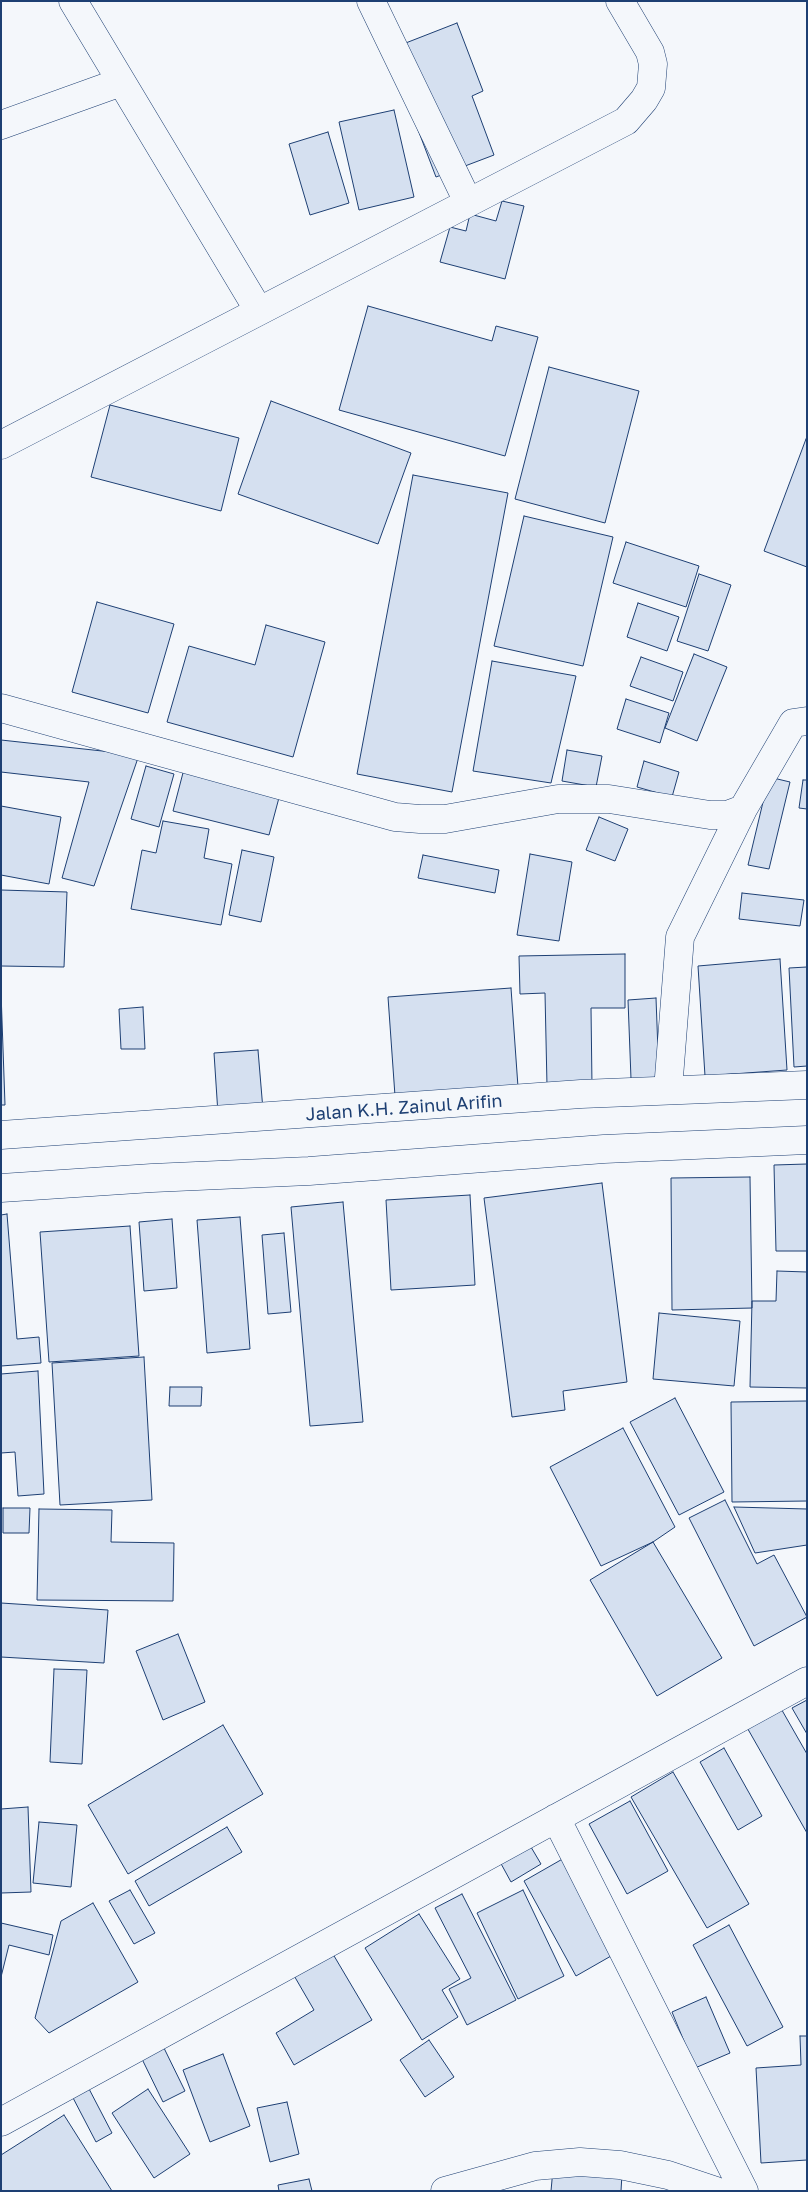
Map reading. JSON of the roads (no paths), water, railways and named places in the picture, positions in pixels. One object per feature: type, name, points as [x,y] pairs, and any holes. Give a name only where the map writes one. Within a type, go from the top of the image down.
[{"type":"main road","points":[[73,1],[259,310]]},
{"type":"main road","points":[[370,1],[468,202]]},
{"type":"main road","points":[[1,445],[626,121],[644,100],[651,88],[653,64],[650,52],[620,1]]},
{"type":"main road","points":[[1,125],[121,82]]},
{"type":"main road","points":[[1,708],[395,818],[445,818],[558,799],[609,799],[710,815],[726,815],[743,809]]},
{"type":"main road","points":[[668,1090],[680,937],[743,809],[793,723],[807,721]]},
{"type":"main road","name":"Jalan K.H. Zainul Arifin","points":[[1,1135],[668,1090],[807,1085]]},
{"type":"main road","points":[[1,1188],[152,1178],[309,1171],[604,1149],[807,1140]]},
{"type":"main road","points":[[1,2122],[807,1681]]},
{"type":"main road","points":[[556,1818],[744,2191]]},
{"type":"main road","points":[[445,2191],[535,2166],[580,2162],[620,2165],[659,2173],[716,2191]]}]
